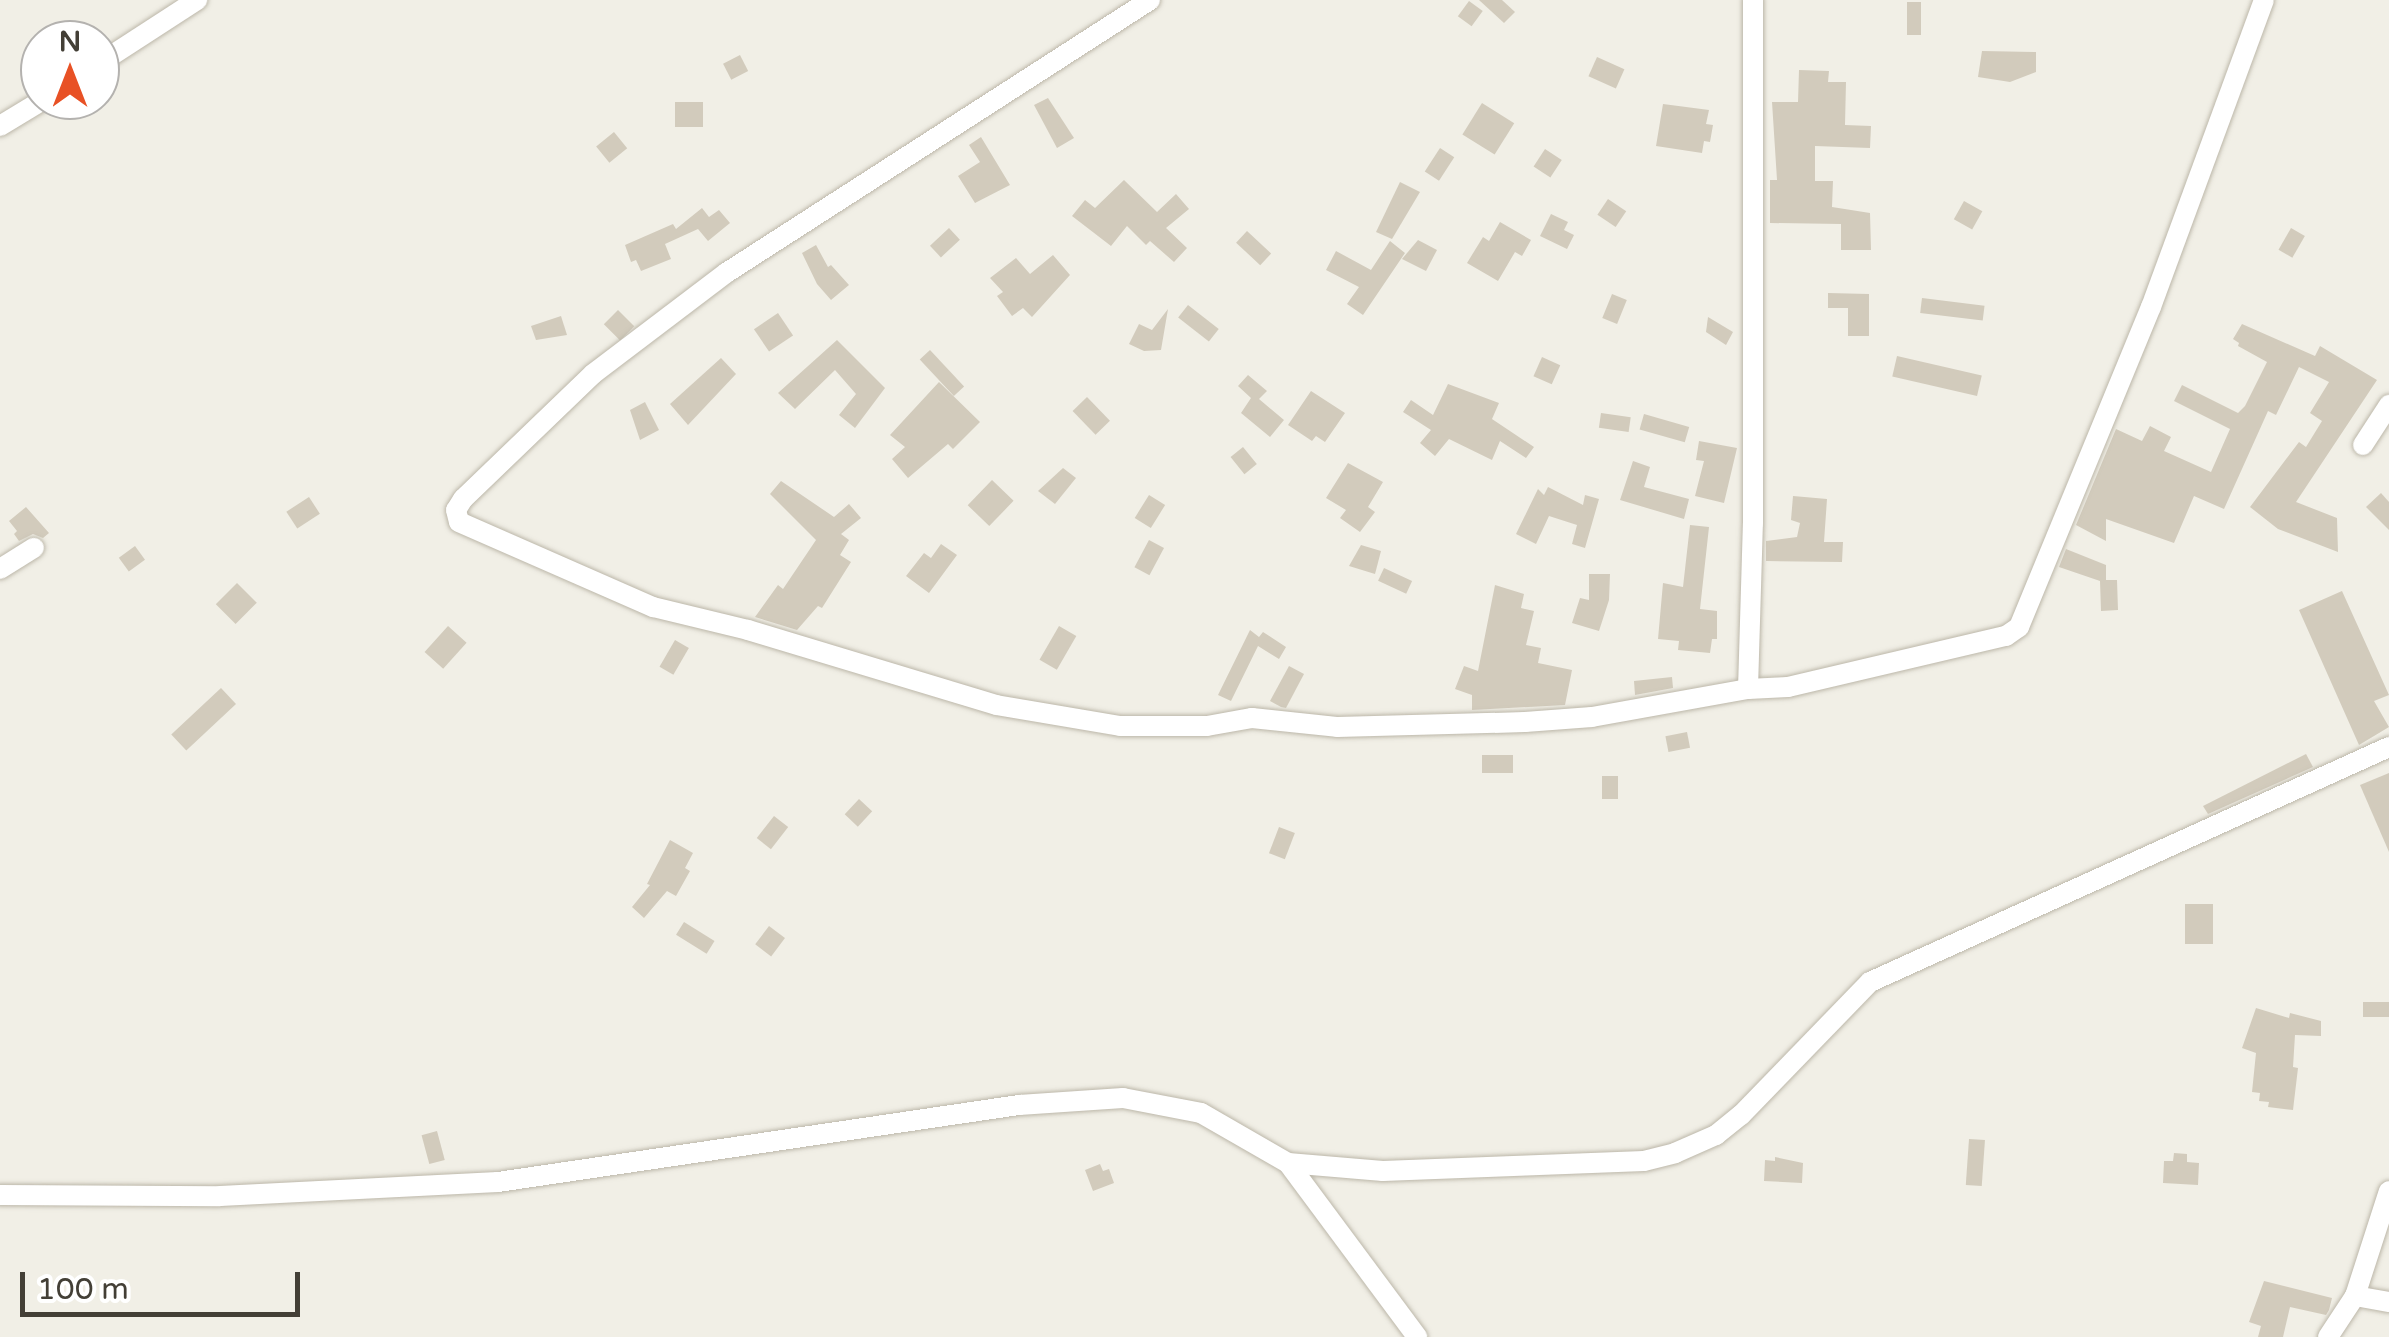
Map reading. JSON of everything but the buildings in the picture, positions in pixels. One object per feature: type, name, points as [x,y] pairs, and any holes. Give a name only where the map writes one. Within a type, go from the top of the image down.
[{"type":"street","points":[[120,51],[197,0]]},
{"type":"street","points":[[1150,0],[726,273],[593,374],[463,499],[456,510],[458,522],[652,607],[748,630],[996,705],[1120,726],[1207,726],[1252,718],[1337,727],[1592,717],[1748,689],[1788,688],[2006,636],[2019,627],[2152,306],[2264,0]]},
{"type":"street","points":[[1748,689],[1754,483],[1753,0]]},
{"type":"street","points":[[2363,445],[2389,406]]},
{"type":"street","points":[[0,569],[34,548]]},
{"type":"street","points":[[1288,1163],[1383,1171],[1644,1161],[1675,1153],[1716,1135],[1741,1115],[1870,982],[2389,748]]},
{"type":"street","points":[[0,1195],[220,1196],[498,1182],[1081,1098],[1123,1098],[1201,1114],[1288,1163],[1417,1337]]},
{"type":"street","points":[[2328,1337],[2356,1296],[2389,1190]]},
{"type":"street","points":[[2356,1296],[2389,1302]]}]
